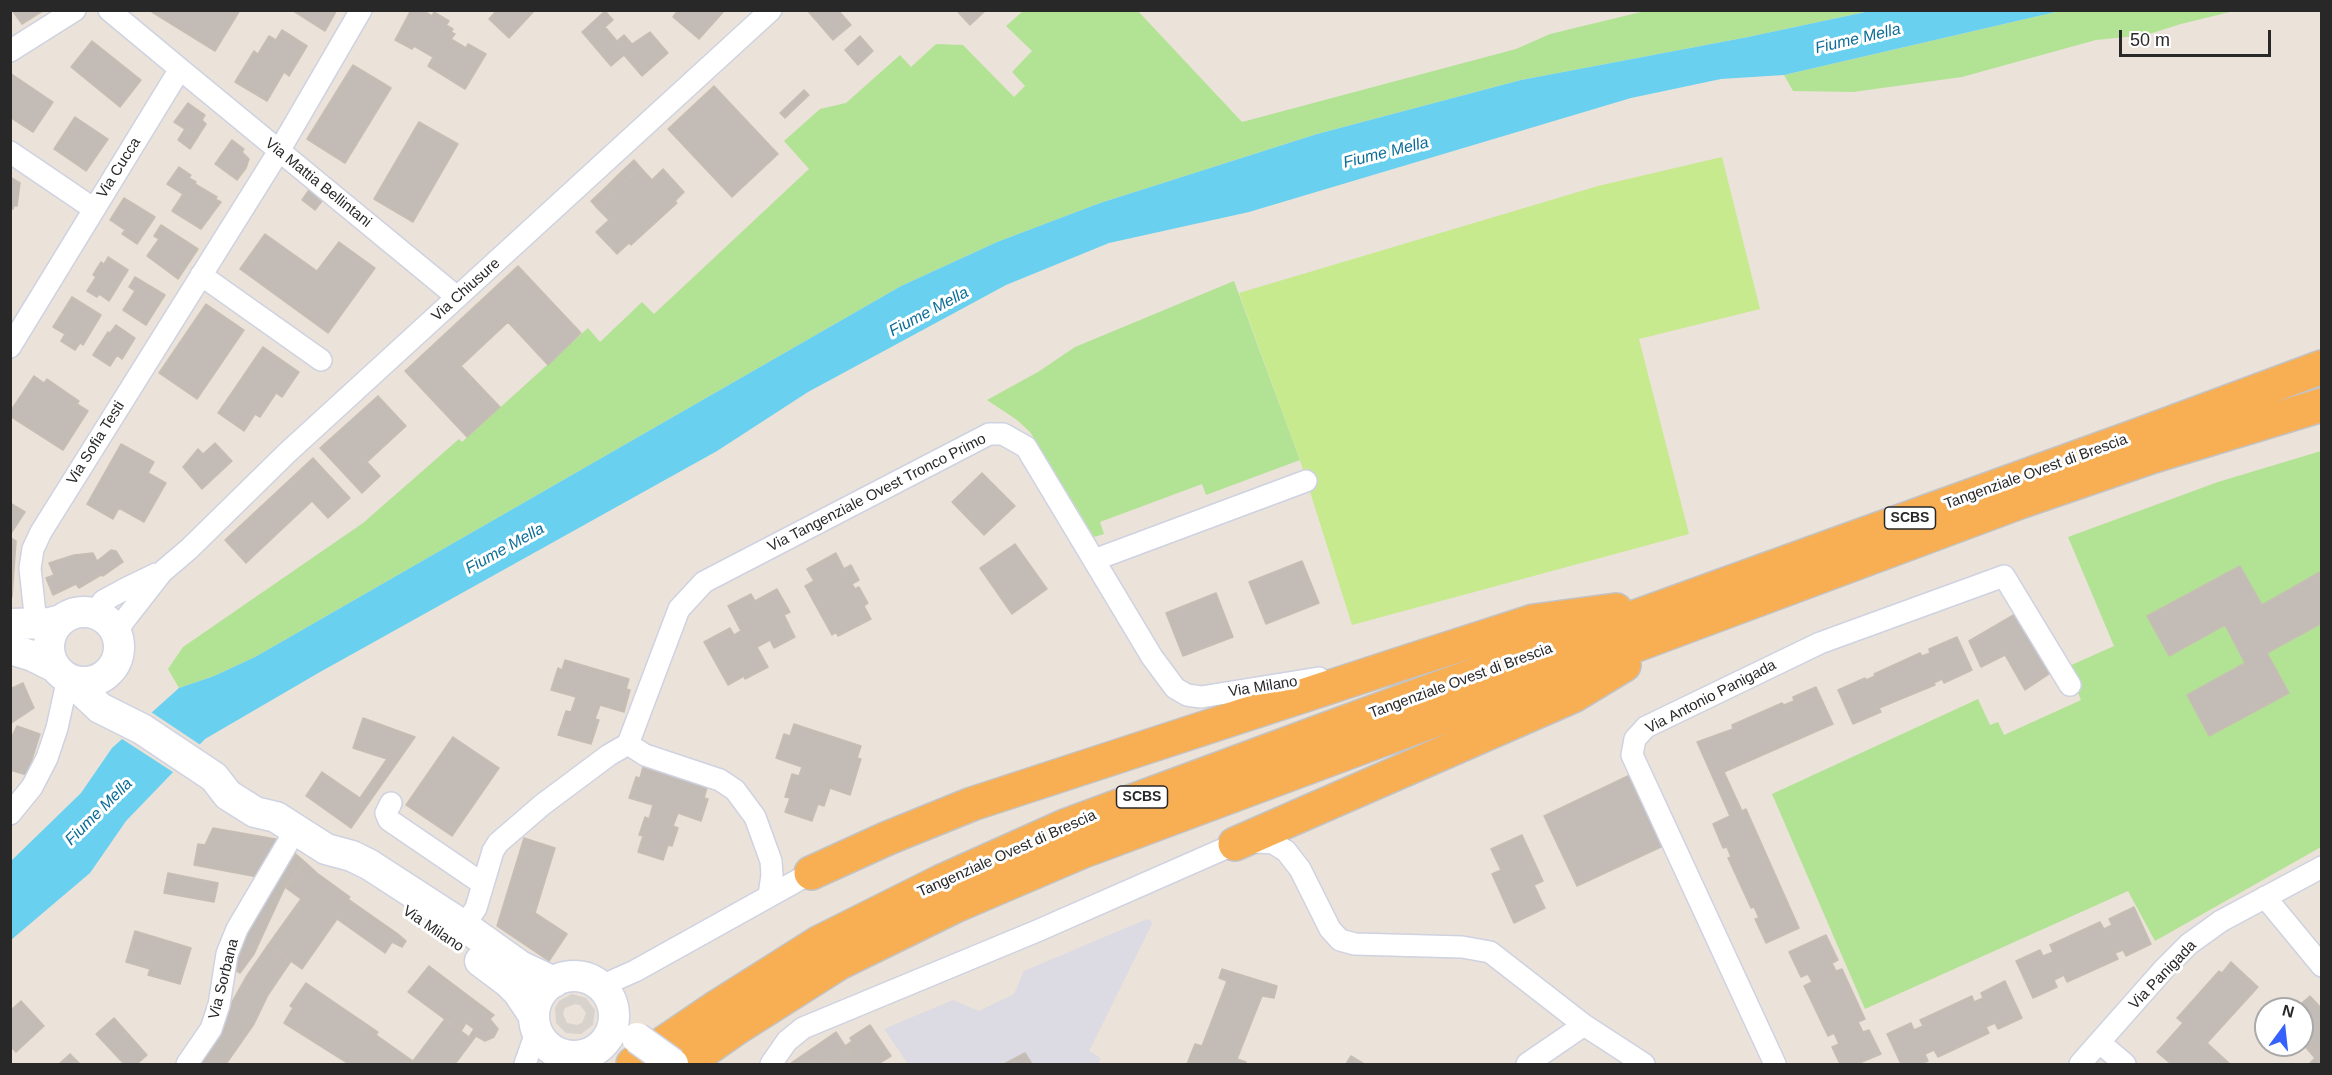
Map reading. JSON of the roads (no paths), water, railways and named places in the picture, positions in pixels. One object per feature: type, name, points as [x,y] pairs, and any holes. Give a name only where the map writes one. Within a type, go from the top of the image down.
[{"type":"highway","name":"Tangenziale Ovest di Brescia","points":[[685,1065],[738,1027],[838,963],[955,906],[1081,852],[1685,614],[2322,367]]},
{"type":"highway","name":"Tangenziale Ovest di Brescia","points":[[618,1055],[717,1007],[820,942],[940,882],[1065,826],[2154,456],[2322,405]]},
{"type":"highway","points":[[2154,456],[2248,440],[2322,418]]},
{"type":"highway","points":[[811,873],[888,838],[972,804],[1534,621],[1685,614]]},
{"type":"highway","points":[[1235,844],[1573,696],[1685,614]]},
{"type":"main road","points":[[10,649],[66,675],[94,681],[111,669],[117,659],[119,647],[117,636],[105,619],[95,614],[48,620],[51,658],[66,675]]},
{"type":"main road","name":"Via Milano","points":[[111,669],[119,694],[142,729]]},
{"type":"main road","name":"Via Milano","points":[[66,675],[100,708],[142,729],[214,777],[228,795],[255,812],[286,823],[326,849],[352,856],[370,865],[464,926],[520,966],[554,982]]},
{"type":"main road","name":"Via Milano","points":[[326,849],[343,870],[498,973],[518,992],[544,1042],[554,1051],[580,1056],[618,1055]]},
{"type":"main road","points":[[536,1023],[540,996],[554,982],[573,976],[583,977],[601,986],[611,1000],[615,1017],[618,1055],[673,1065]]},
{"type":"street","points":[[10,51],[75,10]]},
{"type":"street","points":[[109,10],[180,69]]},
{"type":"street","name":"Via Sofia Testi","points":[[48,620],[30,568],[37,540],[279,151],[361,10]]},
{"type":"street","name":"Via Chiusure","points":[[117,636],[123,622],[162,572],[189,549],[288,452],[771,10]]},
{"type":"street","name":"Via Mattia Bellintani","points":[[180,69],[457,297]]},
{"type":"street","name":"Via Cucca","points":[[10,347],[180,69]]},
{"type":"street","points":[[10,152],[94,209]]},
{"type":"street","points":[[201,275],[321,360]]},
{"type":"street","name":"Via Tangenziale Ovest Tronco Primo","points":[[628,744],[679,609],[704,582],[989,434],[1003,434],[1026,447],[1152,657]]},
{"type":"street","points":[[1094,560],[1306,481]]},
{"type":"street","name":"Via Chiusure","points":[[48,620],[100,606],[103,601],[162,572]]},
{"type":"street","name":"Via Antonio Panigada","points":[[1775,1065],[1632,755],[1635,739],[1646,727],[1820,643],[2004,576],[2070,685]]},
{"type":"street","name":"Via Milano","points":[[1152,657],[1174,688],[1187,695],[1201,697],[1390,666]]},
{"type":"street","points":[[10,814],[32,787],[47,758],[57,728],[66,675]]},
{"type":"street","points":[[628,744],[645,755],[720,780],[735,790],[755,817],[771,861],[772,875],[769,895]]},
{"type":"street","name":"Via Milano","points":[[464,926],[476,908],[498,843],[542,805],[609,755],[628,744]]},
{"type":"street","points":[[391,803],[386,813],[389,820],[483,884]]},
{"type":"street","name":"Via Sorbana","points":[[187,1065],[212,1029],[219,1005],[227,954],[286,823]]},
{"type":"street","points":[[771,1065],[787,1041],[803,1028],[1037,931],[1235,844],[1273,843],[1286,850],[1300,869],[1330,929],[1340,940],[1354,944],[1462,947],[1490,952],[1584,1025],[1644,1065]]},
{"type":"street","points":[[771,861],[811,873]]},
{"type":"street","name":"Via Panigada","points":[[2080,1065],[2164,969],[2189,944],[2221,921],[2322,867]]},
{"type":"street","points":[[601,986],[635,971],[716,928],[769,895],[811,873]]},
{"type":"street","points":[[2265,897],[2322,966]]},
{"type":"street","points":[[525,1065],[536,1023]]},
{"type":"street","points":[[1527,1065],[1584,1025]]},
{"type":"street","points":[[2100,1043],[2125,1065]]},
{"type":"water","name":"Fiume Mella","points":[[1870,11],[2060,11],[1784,75],[1721,79],[1631,98],[1249,212],[1109,243],[1006,285],[808,392],[717,451],[320,672],[205,739],[126,821],[90,873],[11,940],[11,861],[81,793],[112,748],[179,688],[214,676],[255,657],[901,286],[997,242],[1100,203],[1317,134],[1521,80],[1748,37]]}]
